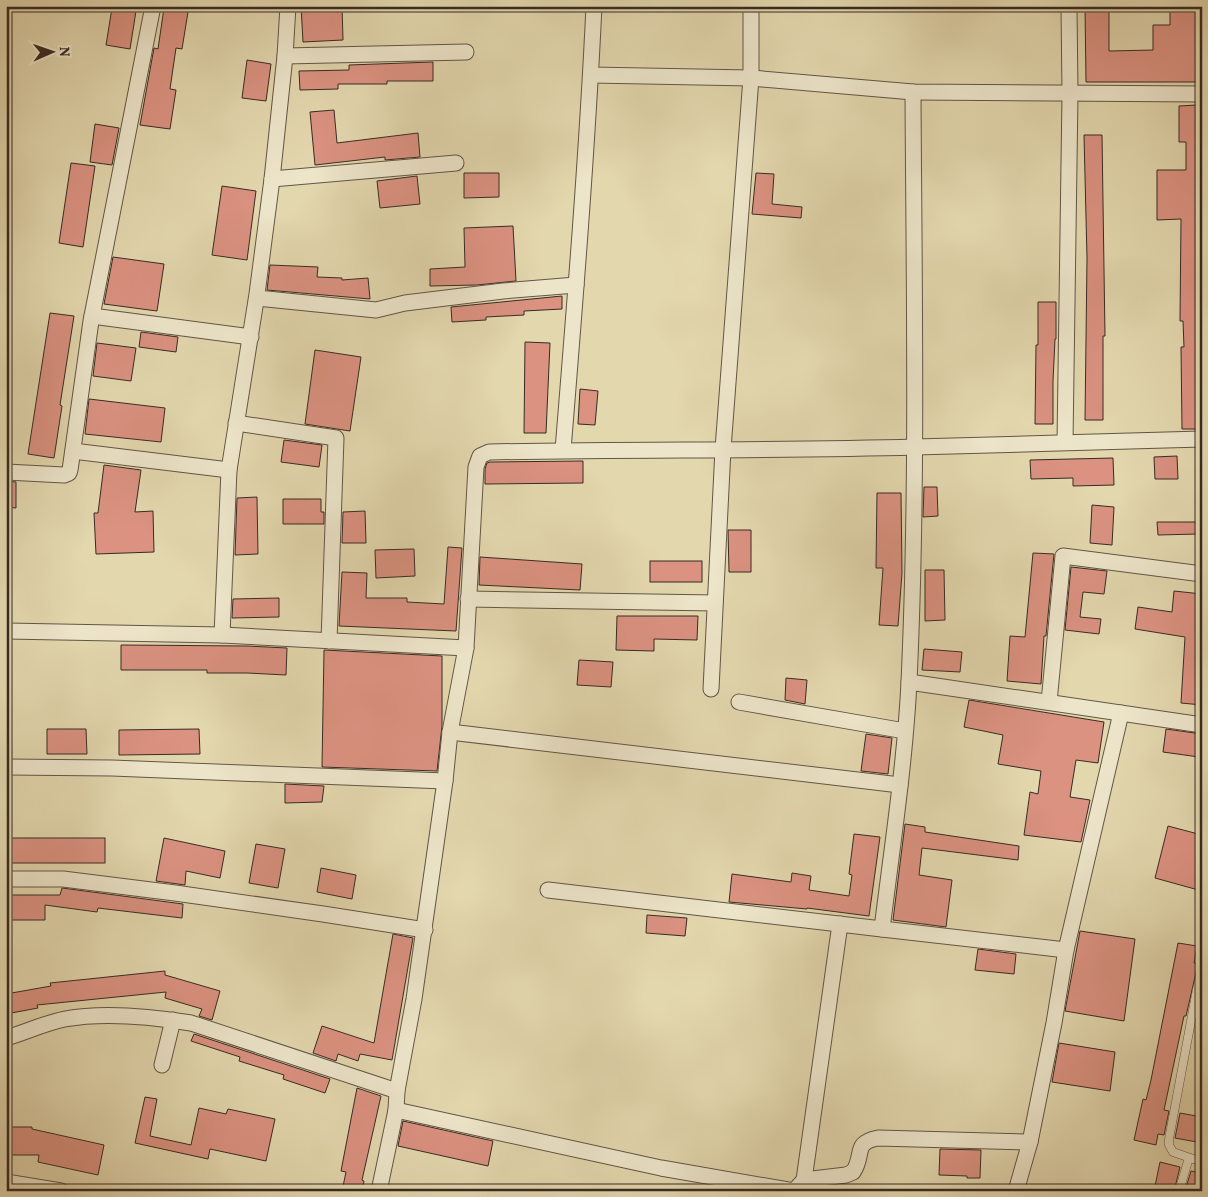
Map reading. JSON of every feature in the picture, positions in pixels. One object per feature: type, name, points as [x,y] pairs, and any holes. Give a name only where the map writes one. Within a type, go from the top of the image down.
[{"type":"street","points":[[6,472],[64,475],[69,473],[70,470],[92,316],[153,6]]},
{"type":"street","points":[[222,635],[229,470],[257,298],[272,179],[285,56],[288,6]]},
{"type":"street","points":[[562,450],[576,285],[594,6]]},
{"type":"street","points":[[710,689],[723,449],[750,78],[750,6]]},
{"type":"street","points":[[1065,442],[1070,94],[1069,6]]},
{"type":"street","points":[[285,56],[466,52]]},
{"type":"street","points":[[591,75],[750,78],[912,92],[1202,94]]},
{"type":"street","points":[[882,929],[900,785],[909,682],[915,447],[912,92]]},
{"type":"street","points":[[272,179],[456,163]]},
{"type":"street","points":[[257,298],[376,310],[406,303],[503,291],[576,285]]},
{"type":"street","points":[[92,316],[250,336]]},
{"type":"street","points":[[236,423],[336,438],[328,641]]},
{"type":"street","points":[[379,1191],[396,1110],[397,1091],[425,930],[450,732],[466,648],[476,468],[480,456],[489,452],[562,450],[915,447],[1202,439]]},
{"type":"street","points":[[73,451],[229,470]]},
{"type":"street","points":[[1049,702],[1063,556],[1202,574]]},
{"type":"street","points":[[468,599],[715,604]]},
{"type":"street","points":[[6,631],[222,635],[466,648]]},
{"type":"street","points":[[909,682],[1202,725]]},
{"type":"street","points":[[739,702],[905,731]]},
{"type":"street","points":[[1016,1191],[1030,1142],[1054,1023],[1066,950],[1121,713]]},
{"type":"street","points":[[450,732],[900,785]]},
{"type":"street","points":[[6,767],[112,768],[445,781]]},
{"type":"street","points":[[6,879],[63,879],[194,895],[425,930]]},
{"type":"street","points":[[548,890],[1066,950]]},
{"type":"street","points":[[800,1186],[840,924]]},
{"type":"street","points":[[6,1038],[65,1020],[101,1015],[173,1020],[192,1023],[397,1091]]},
{"type":"street","points":[[162,1065],[173,1020]]},
{"type":"street","points":[[396,1110],[661,1168],[794,1191],[800,1186],[853,1172],[858,1164],[862,1144],[867,1140],[878,1138],[1030,1142]]},
{"type":"street","points":[[6,1182],[61,1191]]},
{"type":"lane","points":[[1202,969],[1169,1139],[1169,1145],[1173,1152],[1202,1162]]},
{"type":"lane","points":[[1180,1191],[1189,1158]]},
{"type":"building","points":[[301,6],[342,6],[343,40],[303,42]]},
{"type":"building","points":[[1085,6],[1109,6],[1109,51],[1153,50],[1153,25],[1170,25],[1170,6],[1200,6],[1200,82],[1086,82]]},
{"type":"building","points":[[112,8],[136,11],[130,49],[106,45]]},
{"type":"building","points":[[164,8],[188,12],[182,49],[176,48],[170,89],[176,90],[170,129],[140,125],[154,48],[158,49]]},
{"type":"building","points":[[247,60],[271,64],[266,101],[242,98]]},
{"type":"building","points":[[433,62],[433,81],[387,81],[387,84],[338,84],[338,89],[300,90],[299,71],[349,70],[349,65]]},
{"type":"building","points":[[1197,105],[1197,143],[1199,169],[1201,169],[1201,259],[1199,259],[1202,320],[1198,320],[1200,429],[1182,429],[1181,347],[1184,347],[1183,321],[1180,321],[1181,219],[1157,220],[1157,170],[1186,170],[1186,142],[1179,142],[1179,106]]},
{"type":"building","points":[[334,110],[337,143],[418,133],[420,157],[385,160],[385,157],[315,165],[310,112]]},
{"type":"building","points":[[95,124],[119,128],[112,165],[90,162]]},
{"type":"building","points":[[1084,135],[1102,135],[1105,336],[1103,336],[1103,420],[1085,420],[1087,258]]},
{"type":"building","points":[[71,163],[95,166],[83,247],[59,243]]},
{"type":"building","points":[[464,173],[499,173],[499,197],[464,198]]},
{"type":"building","points":[[756,173],[774,174],[772,204],[802,207],[801,218],[752,214]]},
{"type":"building","points":[[417,176],[420,204],[380,208],[377,181]]},
{"type":"building","points":[[222,186],[256,191],[247,260],[212,255]]},
{"type":"building","points":[[513,226],[516,281],[477,285],[430,286],[430,269],[465,267],[464,228]]},
{"type":"building","points":[[113,257],[164,264],[157,311],[104,304]]},
{"type":"building","points":[[270,265],[318,267],[317,277],[342,278],[342,280],[368,278],[370,299],[267,290]]},
{"type":"building","points":[[562,296],[562,309],[524,311],[524,315],[486,317],[486,320],[452,322],[451,307]]},
{"type":"building","points":[[1038,302],[1056,302],[1053,424],[1035,424]]},
{"type":"building","points":[[50,313],[74,316],[54,458],[28,454]]},
{"type":"building","points":[[141,332],[178,337],[176,352],[139,347]]},
{"type":"building","points":[[525,342],[550,343],[546,433],[524,433]]},
{"type":"building","points":[[97,343],[136,348],[131,381],[93,376]]},
{"type":"building","points":[[315,350],[361,357],[350,431],[305,424]]},
{"type":"building","points":[[580,389],[598,391],[595,425],[578,424]]},
{"type":"building","points":[[89,399],[165,408],[161,442],[85,434]]},
{"type":"building","points":[[284,440],[322,445],[319,467],[281,462]]},
{"type":"building","points":[[1177,456],[1178,479],[1155,479],[1154,457]]},
{"type":"building","points":[[1113,458],[1114,485],[1073,486],[1073,478],[1031,479],[1030,460]]},
{"type":"building","points":[[583,461],[583,483],[485,484],[485,469],[487,463],[490,462]]},
{"type":"building","points":[[104,465],[141,470],[135,512],[153,511],[154,552],[96,554],[94,513],[98,513]]},
{"type":"building","points":[[6,481],[16,482],[16,508],[6,507]]},
{"type":"building","points":[[924,487],[937,487],[938,516],[923,517]]},
{"type":"building","points":[[877,493],[901,493],[902,573],[898,626],[879,625],[883,568],[876,568]]},
{"type":"building","points":[[257,497],[258,554],[235,555],[237,498]]},
{"type":"building","points":[[283,499],[321,499],[321,512],[324,512],[324,524],[283,524]]},
{"type":"building","points":[[1092,505],[1114,507],[1112,545],[1090,543]]},
{"type":"building","points":[[365,511],[366,543],[342,543],[343,512]]},
{"type":"building","points":[[1157,522],[1197,522],[1198,534],[1158,535]]},
{"type":"building","points":[[728,530],[751,530],[751,572],[729,572]]},
{"type":"building","points":[[448,547],[462,548],[456,631],[339,626],[342,572],[367,573],[366,598],[407,598],[407,602],[444,604]]},
{"type":"building","points":[[414,549],[415,576],[376,578],[375,550]]},
{"type":"building","points":[[1033,553],[1054,554],[1046,636],[1044,636],[1041,684],[1007,681],[1010,636],[1025,637]]},
{"type":"building","points":[[480,557],[582,564],[580,590],[479,585]]},
{"type":"building","points":[[650,561],[702,561],[702,582],[650,582]]},
{"type":"building","points":[[1071,567],[1107,571],[1104,594],[1083,592],[1080,617],[1101,619],[1099,634],[1065,630]]},
{"type":"building","points":[[925,570],[944,570],[945,620],[925,621]]},
{"type":"building","points":[[1174,591],[1202,594],[1202,705],[1181,703],[1185,637],[1135,629],[1138,607],[1172,612]]},
{"type":"building","points":[[279,598],[279,617],[232,618],[233,599]]},
{"type":"building","points":[[617,616],[698,616],[697,640],[654,639],[654,651],[616,650]]},
{"type":"building","points":[[121,645],[287,648],[286,675],[207,673],[207,670],[121,670]]},
{"type":"building","points":[[924,649],[962,652],[960,672],[922,670]]},
{"type":"building","points":[[324,650],[442,656],[442,726],[437,771],[322,767]]},
{"type":"building","points":[[579,660],[613,662],[611,687],[577,685]]},
{"type":"building","points":[[786,678],[807,680],[805,704],[785,700]]},
{"type":"building","points":[[969,700],[1104,722],[1098,763],[1076,760],[1070,797],[1090,800],[1081,842],[1024,835],[1030,792],[1038,794],[1041,771],[998,764],[1003,735],[964,727]]},
{"type":"building","points":[[47,729],[86,729],[87,754],[47,754]]},
{"type":"building","points":[[199,729],[200,754],[119,755],[119,730]]},
{"type":"building","points":[[1166,729],[1202,734],[1199,757],[1163,752]]},
{"type":"building","points":[[866,734],[892,738],[888,774],[861,771]]},
{"type":"building","points":[[285,784],[324,786],[322,802],[285,803]]},
{"type":"building","points":[[905,824],[925,827],[925,832],[1019,846],[1018,860],[922,848],[919,875],[952,880],[946,927],[893,920]]},
{"type":"building","points":[[1168,826],[1202,835],[1202,891],[1155,878]]},
{"type":"building","points":[[854,834],[880,837],[869,916],[807,908],[729,902],[732,874],[791,882],[792,873],[811,876],[809,890],[849,896],[852,875],[849,874]]},
{"type":"building","points":[[6,838],[105,838],[105,863],[6,863]]},
{"type":"building","points":[[164,838],[225,851],[220,878],[186,871],[185,885],[156,881]]},
{"type":"building","points":[[256,844],[285,849],[278,888],[249,883]]},
{"type":"building","points":[[321,868],[356,875],[352,899],[317,892]]},
{"type":"building","points":[[62,888],[183,904],[182,918],[98,908],[97,912],[45,905],[45,920],[6,920],[6,895],[60,895]]},
{"type":"building","points":[[647,915],[687,918],[685,936],[646,933]]},
{"type":"building","points":[[1080,931],[1135,939],[1124,1021],[1065,1011]]},
{"type":"building","points":[[393,934],[413,938],[392,1060],[360,1054],[358,1061],[338,1054],[336,1061],[313,1053],[322,1026],[374,1043]]},
{"type":"building","points":[[1178,943],[1197,946],[1194,963],[1200,964],[1197,968],[1186,1016],[1184,1016],[1164,1110],[1169,1111],[1164,1135],[1158,1134],[1156,1145],[1134,1140],[1143,1099],[1146,1100],[1151,1080]]},
{"type":"building","points":[[978,949],[1016,954],[1014,974],[975,970]]},
{"type":"building","points":[[165,971],[165,975],[220,991],[212,1020],[199,1016],[202,1009],[165,998],[166,992],[37,1005],[38,1008],[6,1014],[6,994],[51,986],[50,983]]},
{"type":"building","points":[[194,1034],[330,1079],[325,1093],[283,1079],[284,1075],[239,1061],[240,1057],[191,1041]]},
{"type":"building","points":[[1059,1043],[1115,1052],[1110,1091],[1052,1082]]},
{"type":"building","points":[[357,1088],[381,1096],[362,1180],[364,1181],[362,1191],[342,1191],[346,1172],[341,1171]]},
{"type":"building","points":[[145,1097],[157,1099],[150,1136],[191,1145],[199,1108],[226,1114],[228,1109],[275,1119],[266,1161],[210,1149],[208,1159],[135,1143]]},
{"type":"building","points":[[1180,1113],[1202,1117],[1202,1143],[1175,1138]]},
{"type":"building","points":[[403,1121],[493,1141],[488,1166],[398,1146]]},
{"type":"building","points":[[6,1127],[32,1127],[32,1129],[104,1145],[98,1175],[38,1162],[39,1155],[6,1155]]},
{"type":"building","points":[[940,1149],[981,1150],[980,1178],[939,1175]]},
{"type":"building","points":[[1160,1162],[1180,1167],[1174,1191],[1154,1191]]},
{"type":"building","points":[[1191,1171],[1202,1173],[1202,1191],[1185,1191]]}]
